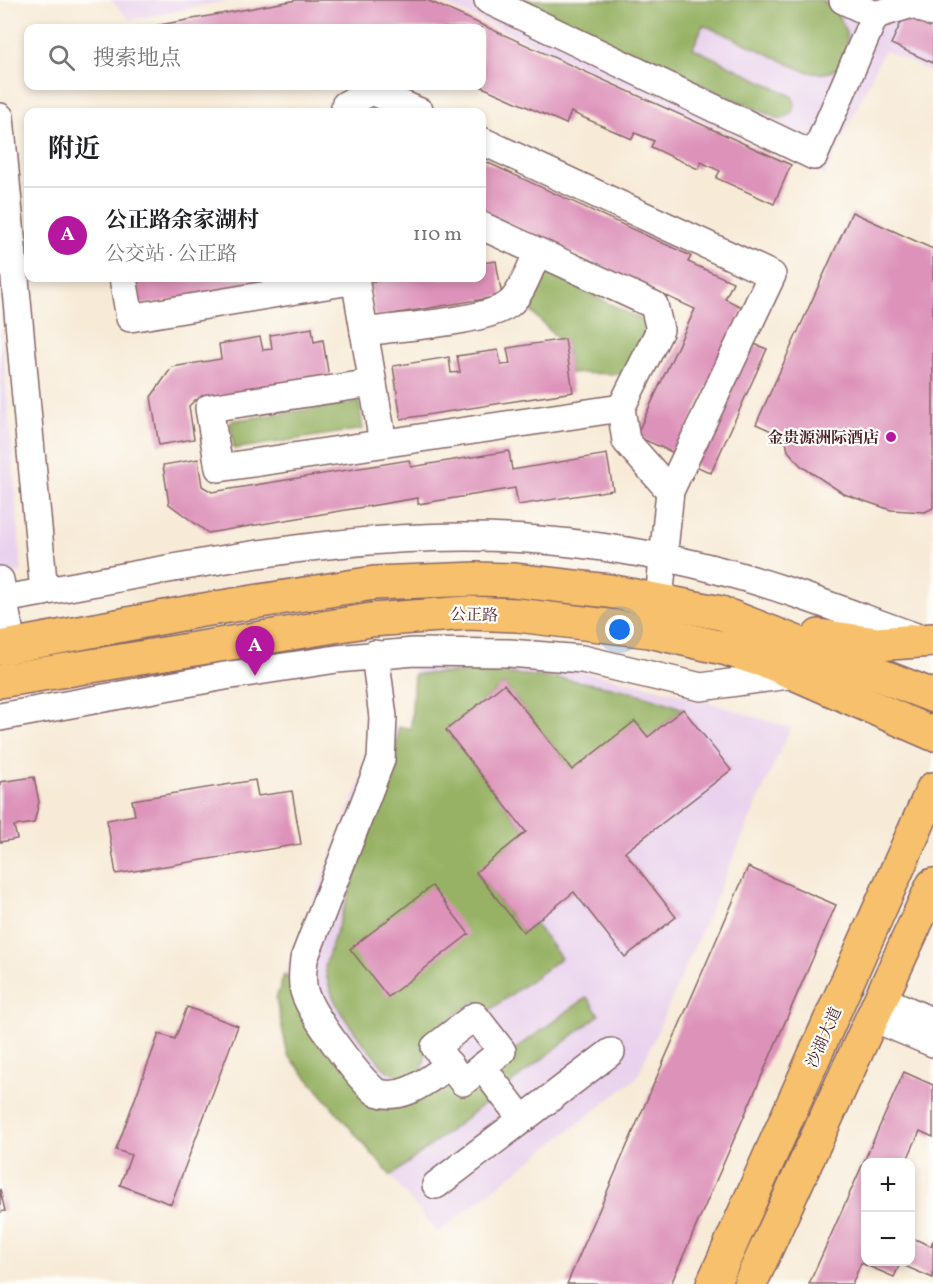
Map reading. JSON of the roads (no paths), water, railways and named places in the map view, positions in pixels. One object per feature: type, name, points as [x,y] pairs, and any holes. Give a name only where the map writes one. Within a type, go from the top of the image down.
[{"type":"main road","name":"公正路","points":[[6,646],[197,611],[374,583],[466,579],[513,580],[659,599],[721,613],[771,630],[933,696]]},
{"type":"main road","name":"公正路","points":[[0,681],[371,620],[468,613],[517,615],[649,631],[727,649],[796,674],[933,734]]},
{"type":"main road","points":[[771,630],[877,644],[931,641]]},
{"type":"main road","name":"沙湖大道","points":[[713,1284],[933,789]]},
{"type":"main road","points":[[750,1284],[933,885]]},
{"type":"street","points":[[488,0],[814,156],[875,15]]},
{"type":"street","points":[[843,0],[875,15],[912,4],[933,13]]},
{"type":"street","points":[[345,108],[345,105],[372,91],[411,108]]},
{"type":"street","points":[[0,117],[44,592]]},
{"type":"street","points":[[486,143],[772,275],[670,491],[659,599]]},
{"type":"street","points":[[486,229],[654,305],[660,330],[621,408],[626,441],[670,491]]},
{"type":"street","points":[[364,332],[478,315],[499,309],[515,297],[538,252]]},
{"type":"street","points":[[124,282],[130,318],[338,282]]},
{"type":"street","points":[[356,282],[383,444]]},
{"type":"street","points":[[373,384],[210,408],[219,468],[621,408]]},
{"type":"street","points":[[6,646],[2,590],[44,592],[200,564],[379,540],[519,538],[587,545],[720,570],[931,641]]},
{"type":"street","points":[[0,717],[225,676],[375,654],[459,652],[548,655],[606,663],[701,687],[796,674]]},
{"type":"street","points":[[375,654],[383,717],[381,760],[304,959],[302,975],[304,992],[313,1011],[376,1092],[390,1095],[405,1093],[450,1065]]},
{"type":"street","points":[[876,1008],[933,1022]]},
{"type":"street","points":[[876,1008],[933,1043]]},
{"type":"street","points":[[475,1016],[502,1051],[463,1082],[450,1065],[435,1047],[475,1016]]},
{"type":"street","points":[[436,1185],[611,1052]]},
{"type":"street","points":[[482,1067],[522,1119]]},
{"type":"place","name":"金贵源洲际酒店","points":[[891,437]]},
{"type":"place","name":"公正路余家湖村","points":[[255,676]]}]
